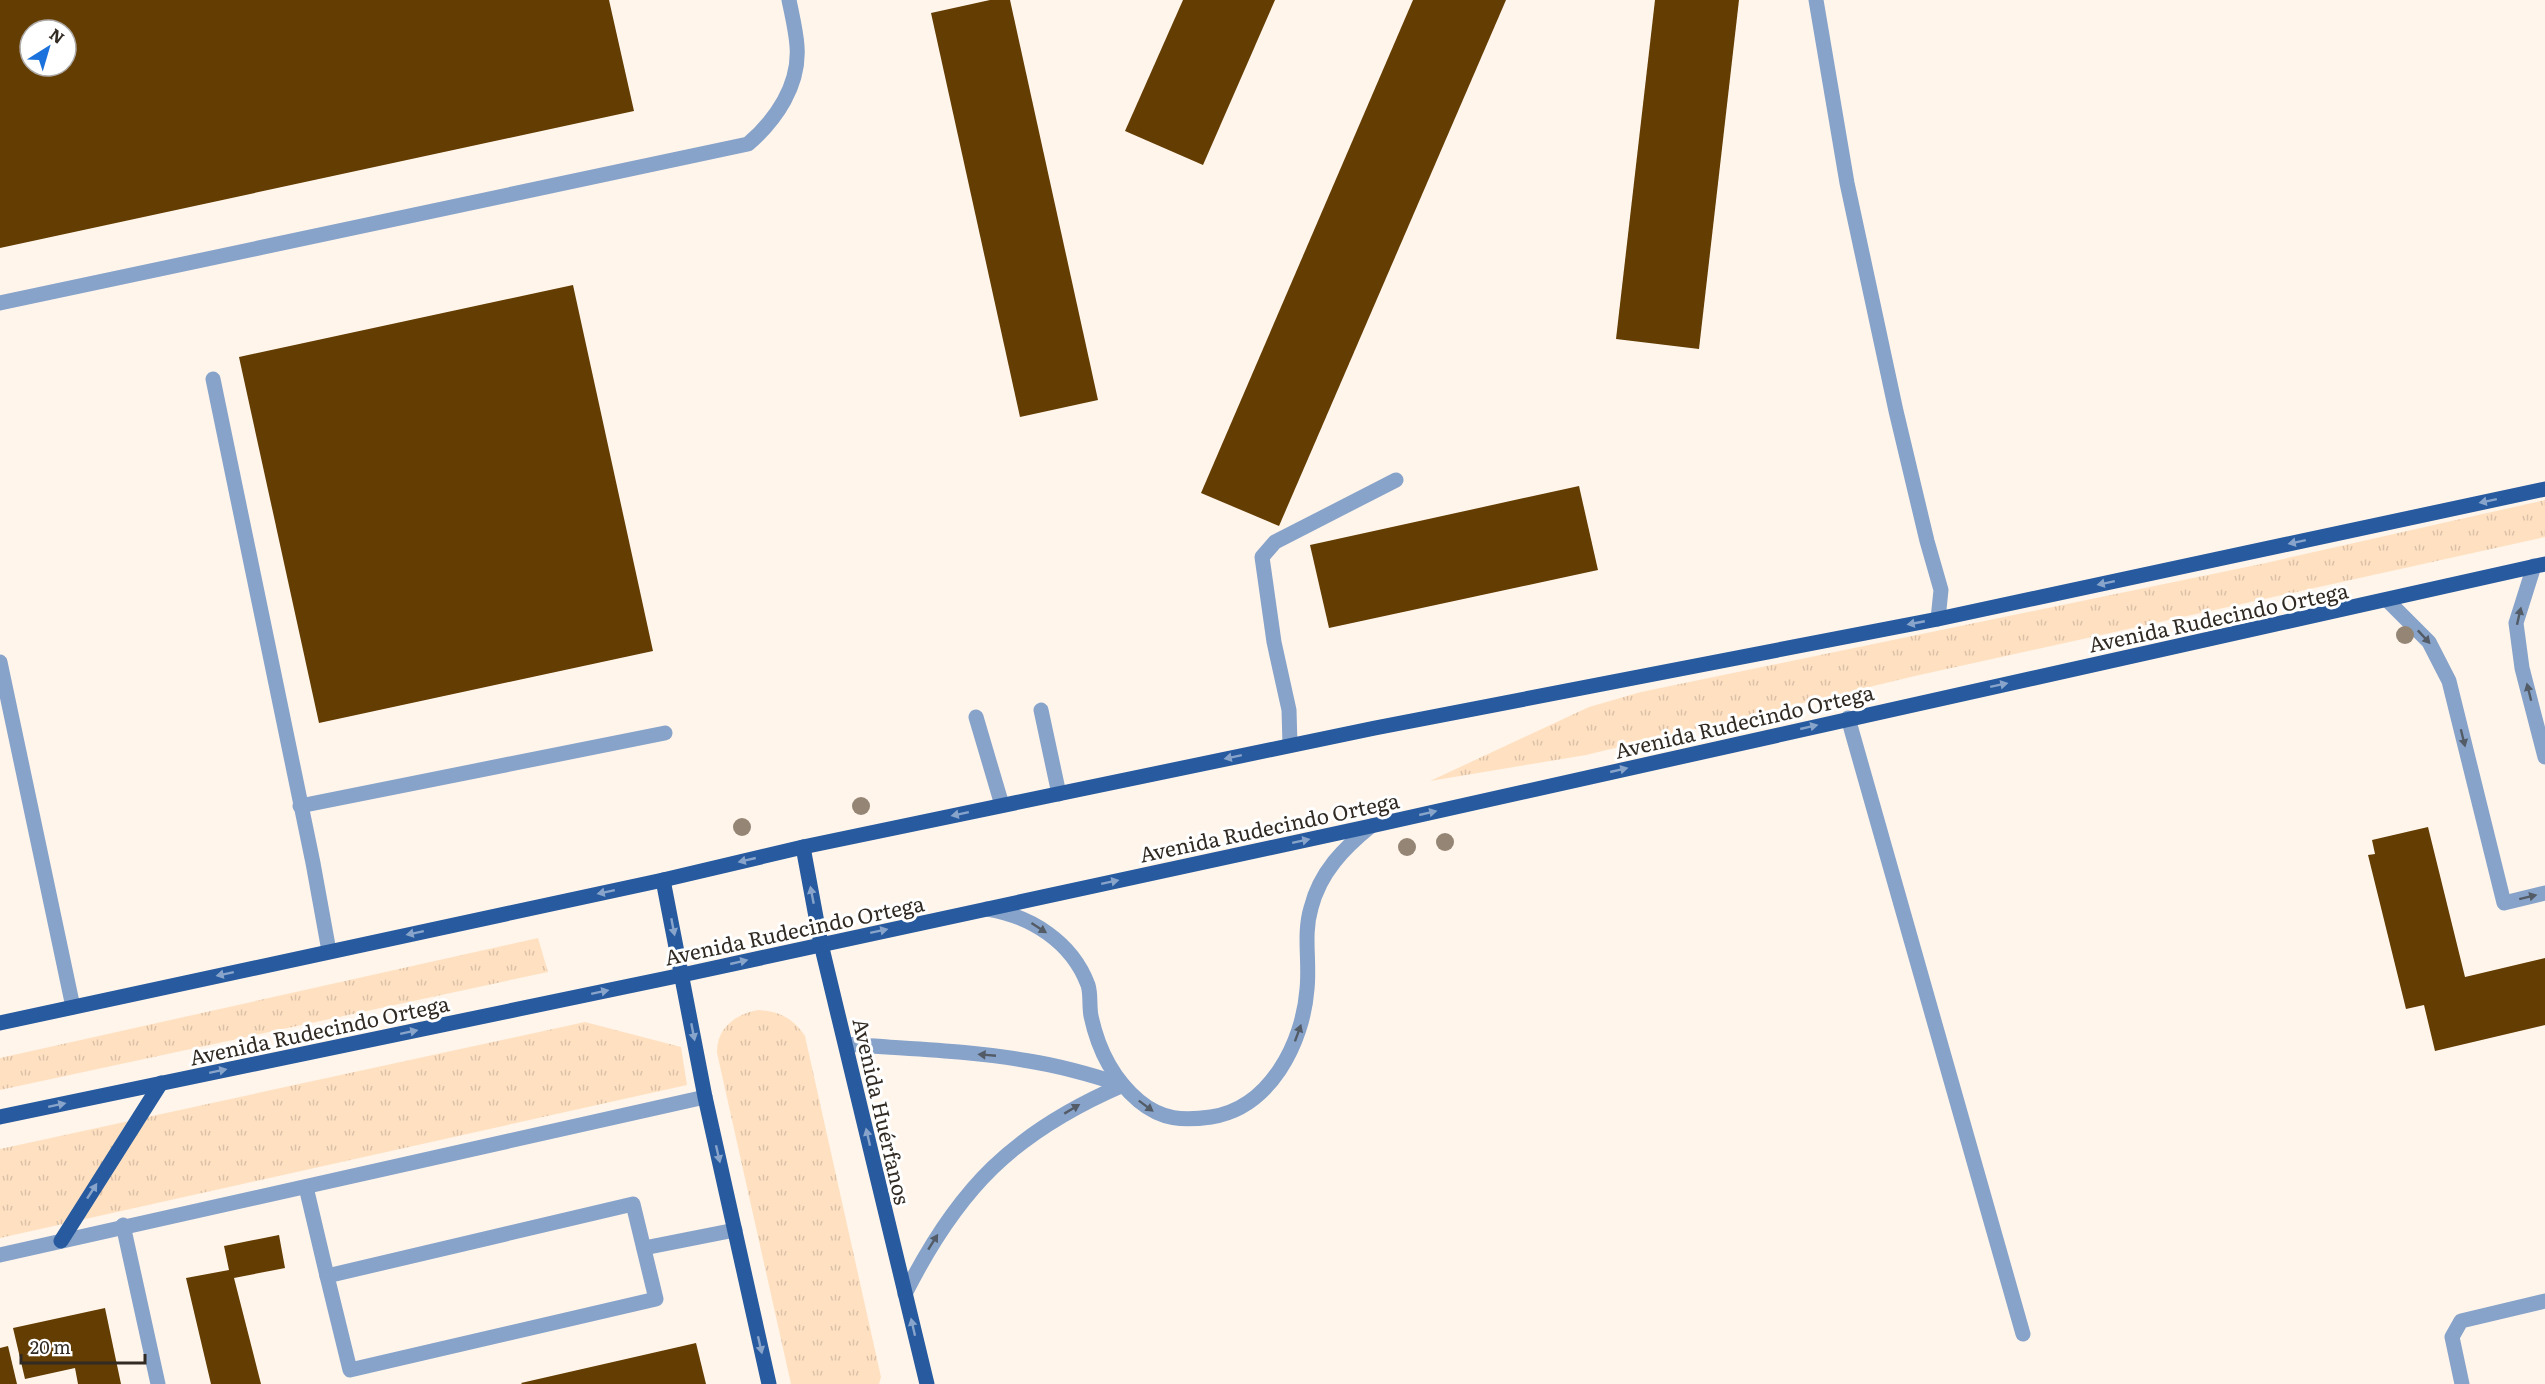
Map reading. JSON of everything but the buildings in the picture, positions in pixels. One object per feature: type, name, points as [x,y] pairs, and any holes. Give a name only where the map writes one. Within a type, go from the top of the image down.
[{"type":"main road","points":[[0,1023],[1002,805],[1938,619],[2545,489]]},
{"type":"main road","name":"Avenida Rudecindo Ortega","points":[[0,1117],[682,975],[1371,826],[2539,565]]},
{"type":"main road","name":"Avenida Huérfanos","points":[[803,847],[822,944],[927,1384]]},
{"type":"main road","points":[[663,880],[705,1097],[769,1384]]},
{"type":"main road","points":[[61,1241],[161,1083]]},
{"type":"street","points":[[0,303],[748,144],[774,117],[791,83],[797,47],[789,0]]},
{"type":"street","points":[[1816,0],[1849,194],[1896,411],[1941,590],[1938,619]]},
{"type":"street","points":[[213,379],[300,806],[314,863],[329,951]]},
{"type":"street","points":[[1290,746],[1289,710],[1274,642],[1262,556],[1275,542],[1396,480]]},
{"type":"street","points":[[2539,565],[2516,623],[2522,668],[2545,757]]},
{"type":"street","points":[[2387,600],[2429,642],[2449,681],[2504,903],[2545,893]]},
{"type":"street","points":[[0,662],[73,1007]]},
{"type":"street","points":[[1041,710],[1059,794]]},
{"type":"street","points":[[976,717],[1002,805]]},
{"type":"street","points":[[1848,718],[2022,1334]]},
{"type":"street","points":[[300,806],[665,733]]},
{"type":"street","points":[[985,909],[1015,916],[1043,930],[1078,964],[1089,987],[1090,1013],[1096,1039],[1107,1063],[1123,1085],[1157,1114],[1177,1119],[1207,1118],[1236,1110],[1265,1088],[1287,1057],[1303,1017],[1307,987],[1306,932],[1311,907],[1320,884],[1333,861],[1371,826]]},
{"type":"street","points":[[846,1044],[1018,1059],[1077,1071],[1123,1085]]},
{"type":"street","points":[[905,1294],[944,1225],[968,1193],[1001,1159],[1039,1129],[1079,1104],[1123,1085]]},
{"type":"street","points":[[0,1255],[123,1225],[306,1187],[705,1097]]},
{"type":"street","points":[[306,1187],[327,1275],[350,1370],[656,1299],[633,1204],[327,1275]]},
{"type":"street","points":[[123,1225],[158,1384]]},
{"type":"street","points":[[644,1248],[735,1230]]},
{"type":"street","points":[[2462,1384],[2452,1337],[2461,1321],[2545,1301]]},
{"type":"green space","points":[[2545,500],[2545,537],[1915,676],[1586,755],[1430,781],[1589,707],[1641,692],[2261,564]]},
{"type":"green space","points":[[538,938],[548,972],[0,1090],[0,1058]]},
{"type":"green space","points":[[758,1010],[773,1012],[785,1017],[796,1024],[805,1036],[881,1377],[879,1384],[791,1384],[717,1053],[720,1037],[728,1024],[742,1015]]},
{"type":"green space","points":[[585,1022],[681,1047],[687,1085],[0,1238],[0,1149]]}]
